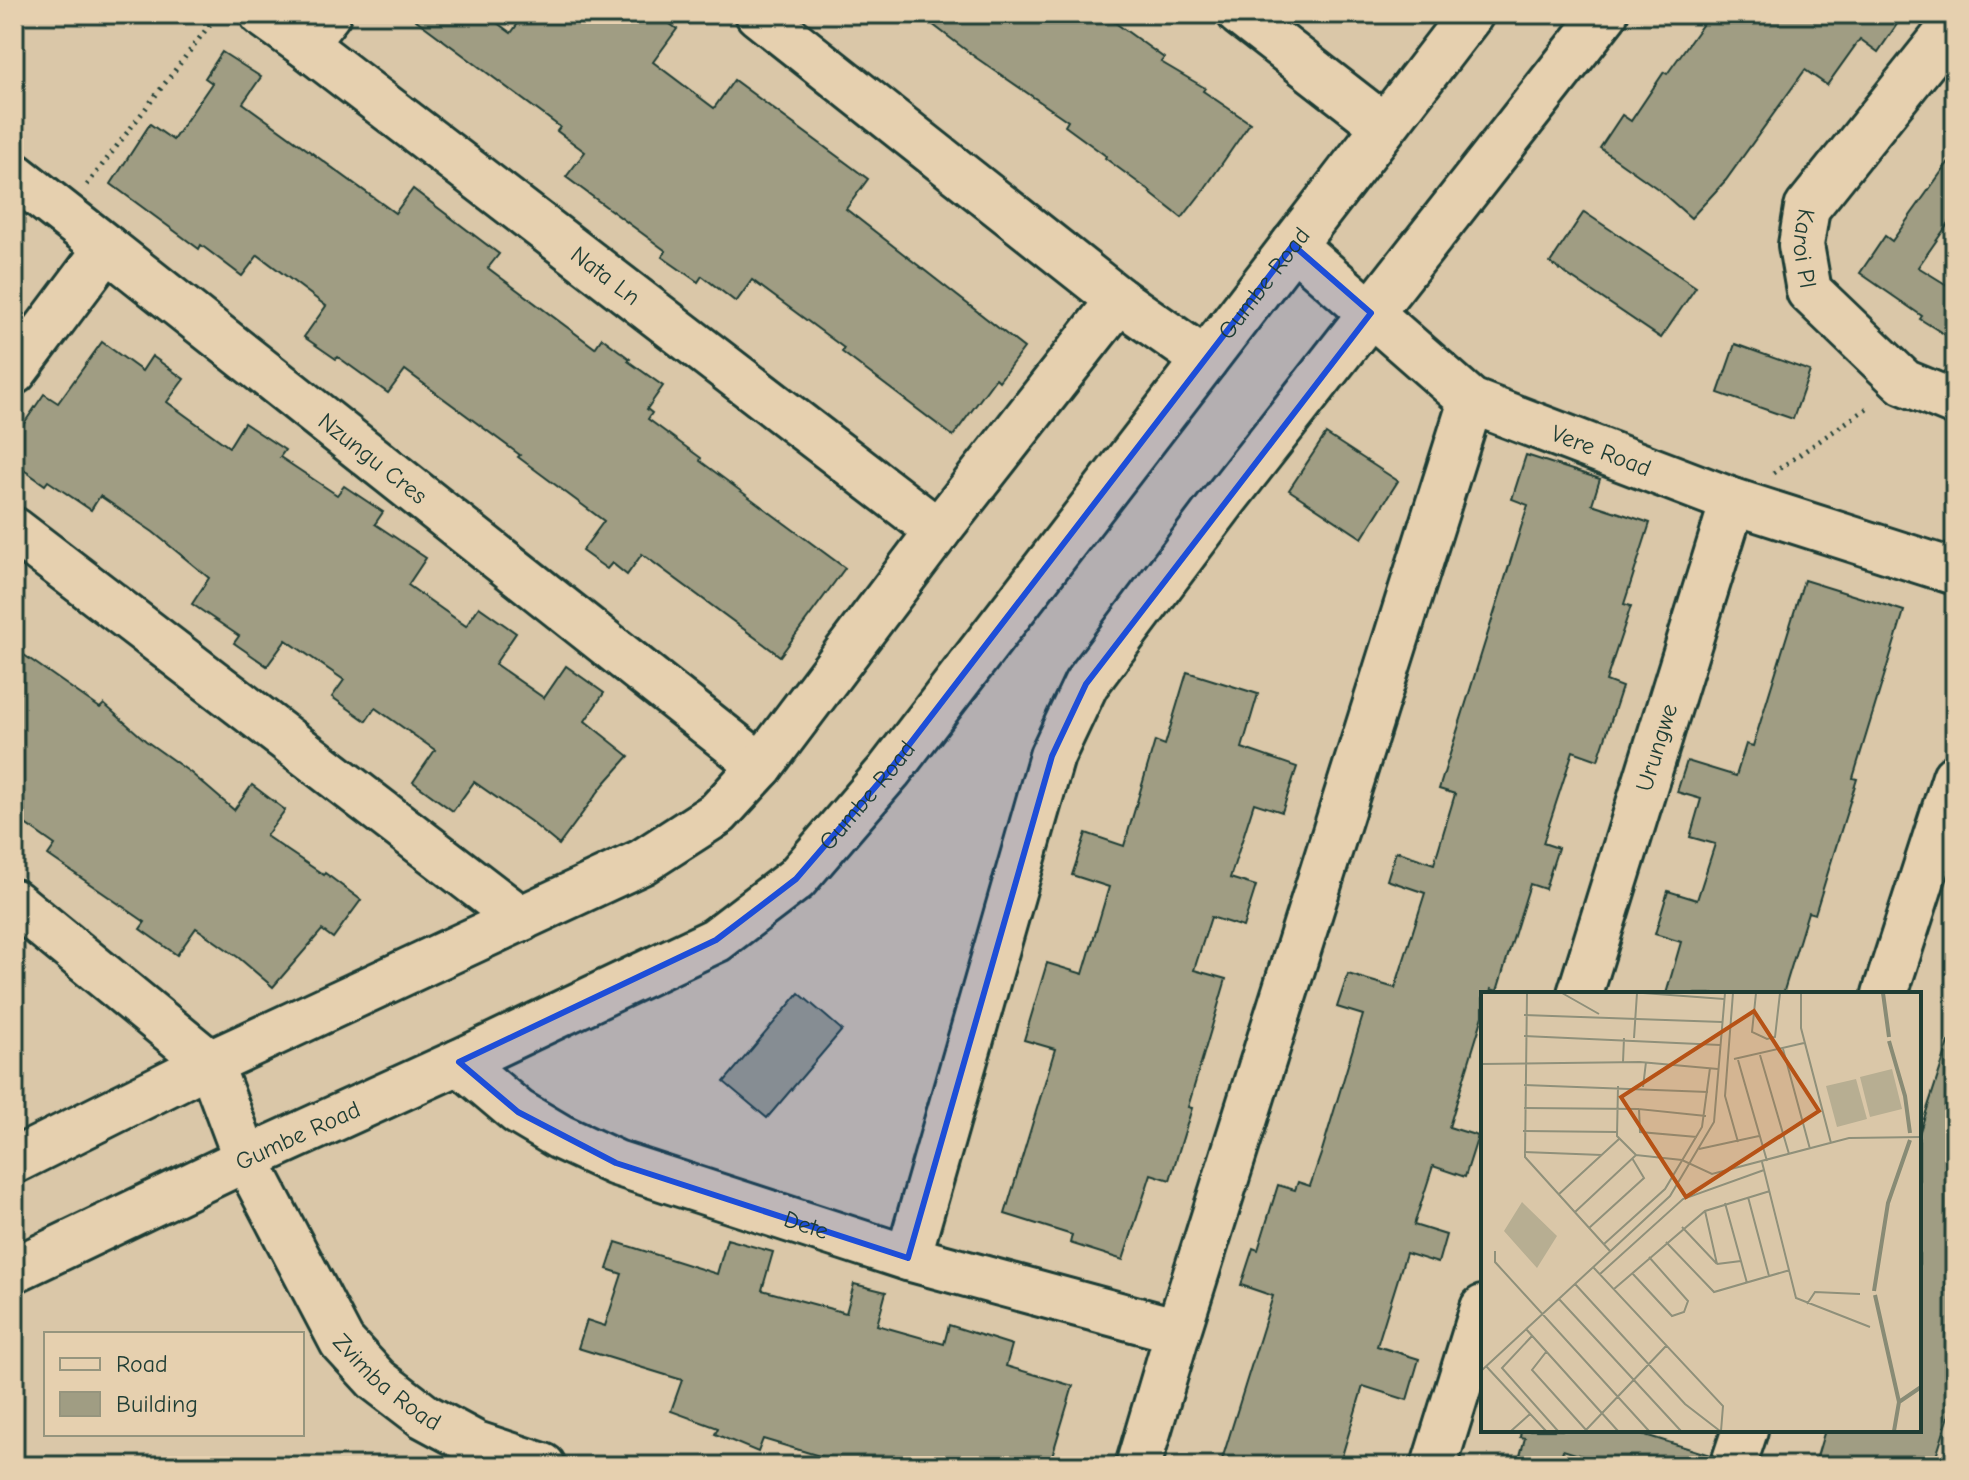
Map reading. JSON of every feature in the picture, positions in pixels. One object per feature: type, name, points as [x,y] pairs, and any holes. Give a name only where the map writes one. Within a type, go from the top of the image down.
[{"type":"street","name":"Nata Ln","points":[[262,14],[316,29],[938,531]]},
{"type":"street","points":[[758,14],[1119,300],[1205,360]]},
{"type":"street","points":[[1240,14],[1384,126]]},
{"type":"street","name":"Gumbe Road","points":[[14,1270],[716,940],[796,879],[889,771],[1471,14]]},
{"type":"street","points":[[908,1258],[1052,756],[1086,684],[1225,499],[1605,14]]},
{"type":"street","name":"Karoi Pl","points":[[1955,23],[1807,208],[1801,245],[1809,291],[1904,382],[1955,403]]},
{"type":"street","name":"Nzungu Cres","points":[[14,175],[761,766]]},
{"type":"street","name":"Vere Road","points":[[1293,245],[1471,401],[1733,501],[1955,572]]},
{"type":"street","points":[[14,372],[107,248]]},
{"type":"street","points":[[14,1161],[210,1063],[642,862],[718,813],[761,766],[938,531],[1119,300]]},
{"type":"street","points":[[1138,1466],[1471,401]]},
{"type":"street","name":"Urungwe","points":[[1581,992],[1733,501]]},
{"type":"street","points":[[14,530],[521,919]]},
{"type":"street","points":[[1886,992],[1955,777]]},
{"type":"street","points":[[14,902],[210,1063]]},
{"type":"street","name":"Dete","points":[[459,1062],[518,1112],[560,1137],[616,1163],[908,1258],[1178,1331]]},
{"type":"street","name":"Zvimba Road","points":[[210,1063],[246,1159],[342,1342],[377,1380],[424,1416],[476,1444],[543,1466]]},
{"type":"street","points":[[1434,1466],[1481,1314]]},
{"type":"street","points":[[1733,1466],[1744,1432]]},
{"type":"path","points":[[64,214],[218,14]]},
{"type":"path","points":[[1733,501],[1904,382]]},
{"type":"highlighted area","points":[[1293,245],[1371,313],[1086,684],[1052,756],[908,1258],[616,1163],[518,1112],[459,1062],[716,940],[796,879],[889,771]]},
{"type":"building","points":[[408,14],[485,14],[511,33],[525,14],[656,14],[677,29],[653,62],[714,108],[734,80],[868,179],[846,209],[1024,348],[999,381],[996,378],[953,436],[842,352],[844,348],[752,280],[736,302],[702,276],[698,282],[662,257],[666,251],[566,177],[585,152],[557,131],[560,127]]},
{"type":"building","points":[[919,14],[1103,14],[1164,58],[1161,62],[1205,88],[1203,91],[1250,123],[1182,218],[1065,126],[1068,121]]},
{"type":"building","points":[[1710,14],[1904,14],[1878,52],[1860,39],[1827,85],[1805,70],[1726,180],[1691,218],[1658,189],[1600,148],[1622,115],[1631,121],[1664,72],[1667,74]]},
{"type":"building","points":[[222,52],[261,77],[243,103],[395,213],[413,189],[499,254],[488,268],[595,348],[602,338],[663,386],[647,409],[652,413],[648,419],[845,568],[780,656],[642,554],[627,575],[612,563],[607,569],[582,551],[604,521],[518,457],[520,455],[405,370],[388,393],[304,337],[326,306],[258,255],[242,276],[201,245],[199,249],[111,184],[150,124],[173,140],[212,83],[205,78]]},
{"type":"building","points":[[1955,153],[1955,214],[1918,267],[1955,290],[1955,341],[1920,319],[1922,316],[1860,273],[1885,236],[1892,241]]},
{"type":"building","points":[[1584,212],[1696,287],[1661,338],[1550,263]]},
{"type":"building","points":[[102,342],[142,371],[152,356],[184,379],[167,402],[229,447],[244,423],[285,450],[280,457],[337,495],[344,486],[383,512],[375,524],[426,558],[408,585],[466,626],[479,607],[516,633],[495,664],[544,698],[566,666],[604,693],[585,721],[629,756],[559,845],[474,782],[453,811],[413,782],[435,750],[375,708],[366,721],[332,697],[344,680],[286,640],[267,666],[234,643],[239,636],[192,604],[209,578],[153,532],[100,496],[91,510],[48,481],[45,485],[14,463],[14,438],[44,394],[58,403]]},
{"type":"building","points":[[1735,344],[1810,371],[1793,419],[1718,393]]},
{"type":"building","points":[[1326,434],[1398,481],[1362,538],[1289,490]]},
{"type":"building","points":[[1526,455],[1600,479],[1592,504],[1650,523],[1624,604],[1631,606],[1606,681],[1622,687],[1598,760],[1573,751],[1543,843],[1558,848],[1545,889],[1530,884],[1497,991],[1481,992],[1481,1023],[1449,1127],[1478,1136],[1465,1177],[1433,1166],[1414,1225],[1446,1235],[1438,1263],[1406,1253],[1377,1346],[1419,1359],[1407,1400],[1363,1386],[1339,1466],[1220,1466],[1273,1296],[1241,1285],[1253,1248],[1258,1250],[1278,1185],[1295,1190],[1298,1182],[1310,1186],[1363,1015],[1337,1007],[1348,974],[1395,988],[1425,893],[1387,880],[1396,851],[1434,864],[1455,794],[1439,789],[1528,505],[1512,499]]},
{"type":"building","points":[[1804,580],[1904,611],[1815,914],[1808,912],[1784,992],[1667,992],[1681,942],[1655,934],[1668,891],[1697,900],[1715,844],[1690,837],[1701,799],[1677,792],[1687,761],[1736,776],[1746,744],[1753,746]]},
{"type":"building","points":[[14,648],[100,708],[104,704],[234,810],[252,785],[285,810],[266,836],[361,900],[333,938],[322,930],[273,987],[196,928],[177,955],[140,929],[145,922],[48,855],[55,845],[14,816]]},
{"type":"building","points":[[1187,672],[1258,694],[1242,748],[1297,767],[1282,812],[1254,803],[1230,878],[1256,886],[1243,927],[1211,917],[1194,970],[1226,979],[1170,1180],[1151,1174],[1123,1260],[1070,1243],[1072,1235],[1005,1214],[1055,1049],[1024,1040],[1047,963],[1083,974],[1109,887],[1072,875],[1086,833],[1124,846],[1155,741],[1165,745]]},
{"type":"building","points":[[799,993],[842,1030],[767,1118],[724,1082]]},
{"type":"building","points":[[1949,1042],[1955,1042],[1955,1131],[1947,1158],[1955,1159],[1955,1397],[1933,1466],[1833,1466],[1816,1460],[1824,1432],[1921,1432],[1921,1128]]},
{"type":"building","points":[[727,1239],[773,1252],[762,1290],[846,1313],[854,1284],[886,1292],[877,1325],[944,1344],[949,1325],[1012,1345],[1006,1366],[1073,1386],[1049,1466],[834,1466],[836,1461],[763,1439],[758,1452],[715,1434],[718,1428],[671,1411],[682,1380],[578,1348],[587,1320],[605,1326],[622,1274],[607,1269],[616,1242],[717,1274]]},
{"type":"building","points":[[1521,1432],[1635,1432],[1710,1455],[1709,1466],[1614,1466],[1563,1450],[1558,1466],[1517,1466],[1525,1438],[1520,1437]]}]
